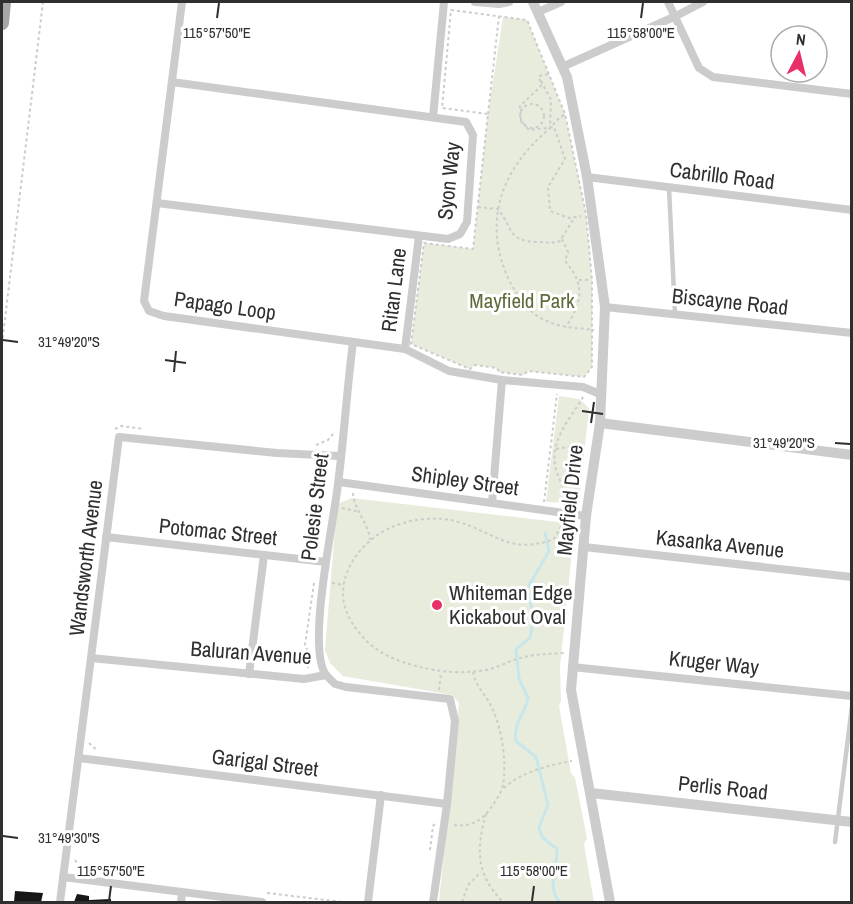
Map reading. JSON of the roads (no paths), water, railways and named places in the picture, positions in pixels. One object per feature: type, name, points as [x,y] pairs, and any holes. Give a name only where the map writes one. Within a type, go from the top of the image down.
[{"type":"main road","points":[[2,23],[4,2]]},
{"type":"street","name":"Papago Loop","points":[[182,2],[144,301],[149,310],[164,316],[405,349],[449,371],[583,394],[600,394]]},
{"type":"street","points":[[433,117],[444,2]]},
{"type":"street","points":[[476,2],[500,4],[509,2]]},
{"type":"street","name":"Mayfield Drive","points":[[532,2],[567,77],[587,177],[605,307],[600,423],[586,516],[572,667],[574,713],[591,793],[610,903]]},
{"type":"street","points":[[538,12],[561,2]]},
{"type":"street","points":[[668,2],[699,68],[713,77],[852,94]]},
{"type":"street","points":[[562,67],[703,2]]},
{"type":"street","name":"Syon Way","points":[[156,203],[448,239],[460,234],[466,222],[473,135],[466,122],[172,82]]},
{"type":"street","name":"Cabrillo Road","points":[[587,177],[852,210]]},
{"type":"street","name":"Ritan Lane","points":[[405,349],[419,236]]},
{"type":"street","name":"Biscayne Road","points":[[605,307],[852,333]]},
{"type":"street","name":"Polesie Street","points":[[326,675],[321,668],[318,650],[326,562],[339,482],[352,342]]},
{"type":"street","points":[[492,503],[502,380]]},
{"type":"street","points":[[600,423],[852,455]]},
{"type":"street","name":"Wandsworth Avenue","points":[[60,903],[119,437],[340,456]]},
{"type":"street","name":"Shipley Street","points":[[339,482],[492,503],[544,506],[586,516]]},
{"type":"street","name":"Potomac Street","points":[[106,537],[326,562]]},
{"type":"street","name":"Kasanka Avenue","points":[[584,547],[852,577]]},
{"type":"street","points":[[249,674],[264,555]]},
{"type":"street","name":"Baluran Avenue","points":[[91,658],[304,679],[326,675],[335,684],[346,687],[450,699],[455,721],[447,804],[433,903]]},
{"type":"street","name":"Kruger Way","points":[[572,667],[852,696]]},
{"type":"street","name":"Garigal Street","points":[[79,758],[447,804]]},
{"type":"street","name":"Perlis Road","points":[[591,793],[852,822]]},
{"type":"street","points":[[368,903],[381,795]]},
{"type":"street","points":[[63,877],[182,898],[262,903]]},
{"type":"lane","points":[[669,188],[675,314]]},
{"type":"lane","points":[[835,843],[852,706]]},
{"type":"waterway","points":[[545,533],[549,551],[527,589],[534,617],[530,638],[516,649],[519,679],[528,698],[516,729],[516,741],[536,757],[548,805],[539,827],[542,837],[557,849],[553,884],[556,897],[560,902]]},
{"type":"place","name":"Whiteman Edge Kickabout Oval","points":[[437,605]]},
{"type":"park label","name":"Mayfield Park","points":[[522,301]]}]
